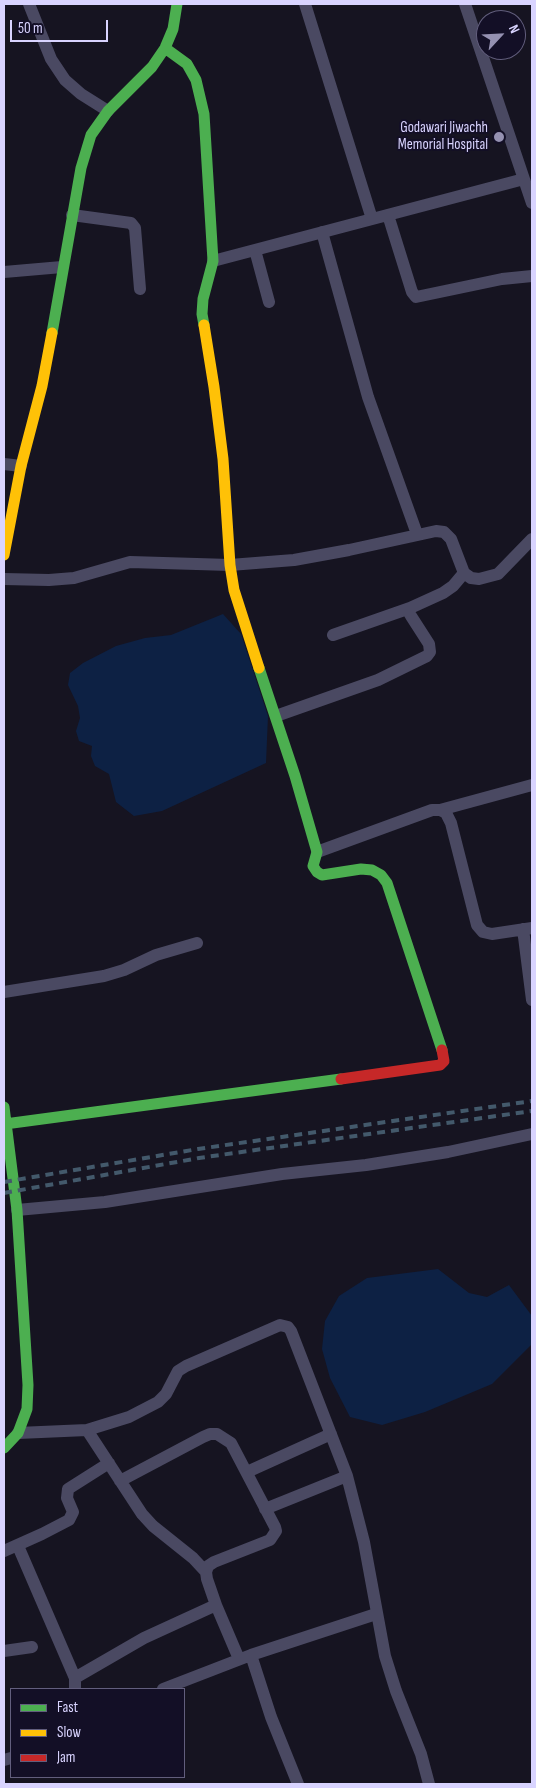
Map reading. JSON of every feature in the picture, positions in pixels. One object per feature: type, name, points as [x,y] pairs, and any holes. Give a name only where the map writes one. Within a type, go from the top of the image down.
[{"type":"street","points":[[29,4],[50,59],[65,80],[81,94],[108,111]]},
{"type":"street","points":[[4,555],[21,466],[42,386],[81,168],[91,135],[108,111],[152,67],[165,48],[173,29],[178,4]]},
{"type":"street","points":[[305,4],[372,219]]},
{"type":"street","points":[[465,4],[532,203]]},
{"type":"street","points":[[5,1124],[187,1101],[440,1064],[444,1061],[442,1049],[387,883],[381,875],[366,869],[322,875],[313,866],[316,852],[295,776],[234,590],[230,566],[223,459],[202,314],[203,299],[213,261],[201,97],[196,80],[187,64],[165,48]]},
{"type":"street","points":[[213,261],[524,179]]},
{"type":"street","points":[[72,215],[131,223],[135,228],[140,289]]},
{"type":"street","points":[[388,215],[412,292],[416,297],[502,279],[532,276]]},
{"type":"street","points":[[322,232],[368,396],[417,534]]},
{"type":"street","points":[[255,250],[269,302]]},
{"type":"street","points":[[4,272],[62,267]]},
{"type":"street","points":[[4,464],[21,466]]},
{"type":"street","points":[[4,579],[49,580],[74,578],[130,562],[230,566],[294,560],[436,531],[444,532],[451,539],[464,573],[472,578],[479,579],[498,574],[532,539]]},
{"type":"street","points":[[333,634],[410,608],[443,593],[453,586],[464,573]]},
{"type":"street","points":[[276,716],[378,680],[427,656],[430,652],[429,644],[408,611],[410,608]]},
{"type":"street","points":[[316,852],[432,810],[440,810],[532,786]]},
{"type":"street","points":[[440,810],[446,813],[451,823],[477,925],[483,932],[492,934],[528,928],[532,1000]]},
{"type":"street","points":[[4,992],[104,976],[124,970],[156,955],[197,943]]},
{"type":"street","points":[[4,1107],[17,1210],[28,1385],[28,1409],[18,1433],[4,1448]]},
{"type":"street","points":[[17,1210],[105,1202],[204,1188],[282,1174],[366,1165],[448,1152],[532,1134]]},
{"type":"street","points":[[18,1433],[87,1430],[109,1424],[158,1402],[166,1394],[172,1379],[186,1366],[280,1325],[285,1325],[291,1331],[347,1476],[364,1542],[385,1656],[396,1691],[421,1754],[429,1784]]},
{"type":"street","points":[[87,1430],[142,1514],[153,1526],[193,1558],[206,1572]]},
{"type":"street","points":[[120,1480],[210,1434],[217,1434],[231,1443],[266,1508],[276,1531],[270,1540],[208,1566],[206,1580],[216,1605],[245,1657],[298,1784]]},
{"type":"street","points":[[247,1472],[331,1434]]},
{"type":"street","points":[[4,1551],[18,1546],[69,1520],[73,1512],[66,1498],[68,1489],[109,1463]]},
{"type":"street","points":[[266,1508],[347,1476]]},
{"type":"street","points":[[18,1546],[75,1684],[144,1638],[216,1605]]},
{"type":"street","points":[[166,1688],[245,1657],[376,1614]]},
{"type":"street","points":[[4,1651],[32,1647]]},
{"type":"water","points":[[223,614],[241,634],[268,716],[266,763],[162,811],[134,816],[116,802],[109,774],[95,766],[91,756],[92,746],[79,741],[76,731],[80,718],[78,706],[68,685],[70,673],[83,663],[116,646],[145,638],[171,635]]},
{"type":"water","points":[[438,1269],[469,1293],[487,1297],[509,1285],[532,1316],[532,1344],[492,1384],[425,1412],[382,1425],[350,1417],[330,1378],[322,1349],[325,1321],[339,1296],[367,1278]]},
{"type":"railway","points":[[4,1182],[198,1149],[532,1101]]},
{"type":"railway","points":[[4,1193],[199,1158],[532,1111]]},
{"type":"traffic: fast","points":[[52,333],[81,168],[91,135],[108,111],[152,67],[165,48],[173,29],[177,4]]},
{"type":"traffic: fast","points":[[165,48],[187,64],[196,80],[204,114],[213,261],[203,299],[202,314],[204,325]]},
{"type":"traffic: fast","points":[[259,668],[295,776],[317,852],[313,866],[322,875],[361,869],[372,870],[381,875],[387,883],[442,1050]]},
{"type":"traffic: fast","points":[[5,1124],[341,1079]]},
{"type":"traffic: fast","points":[[4,1107],[17,1210],[28,1385],[27,1409],[18,1433],[4,1448]]},
{"type":"traffic: slow","points":[[204,325],[223,459],[230,565],[234,590],[259,668]]},
{"type":"traffic: slow","points":[[4,555],[21,466],[42,386],[52,333]]},
{"type":"traffic: jam","points":[[341,1079],[440,1065],[444,1061],[442,1050]]},
{"type":"place","name":"Godawari Jiwachh Memorial Hospital","points":[[499,137]]}]
